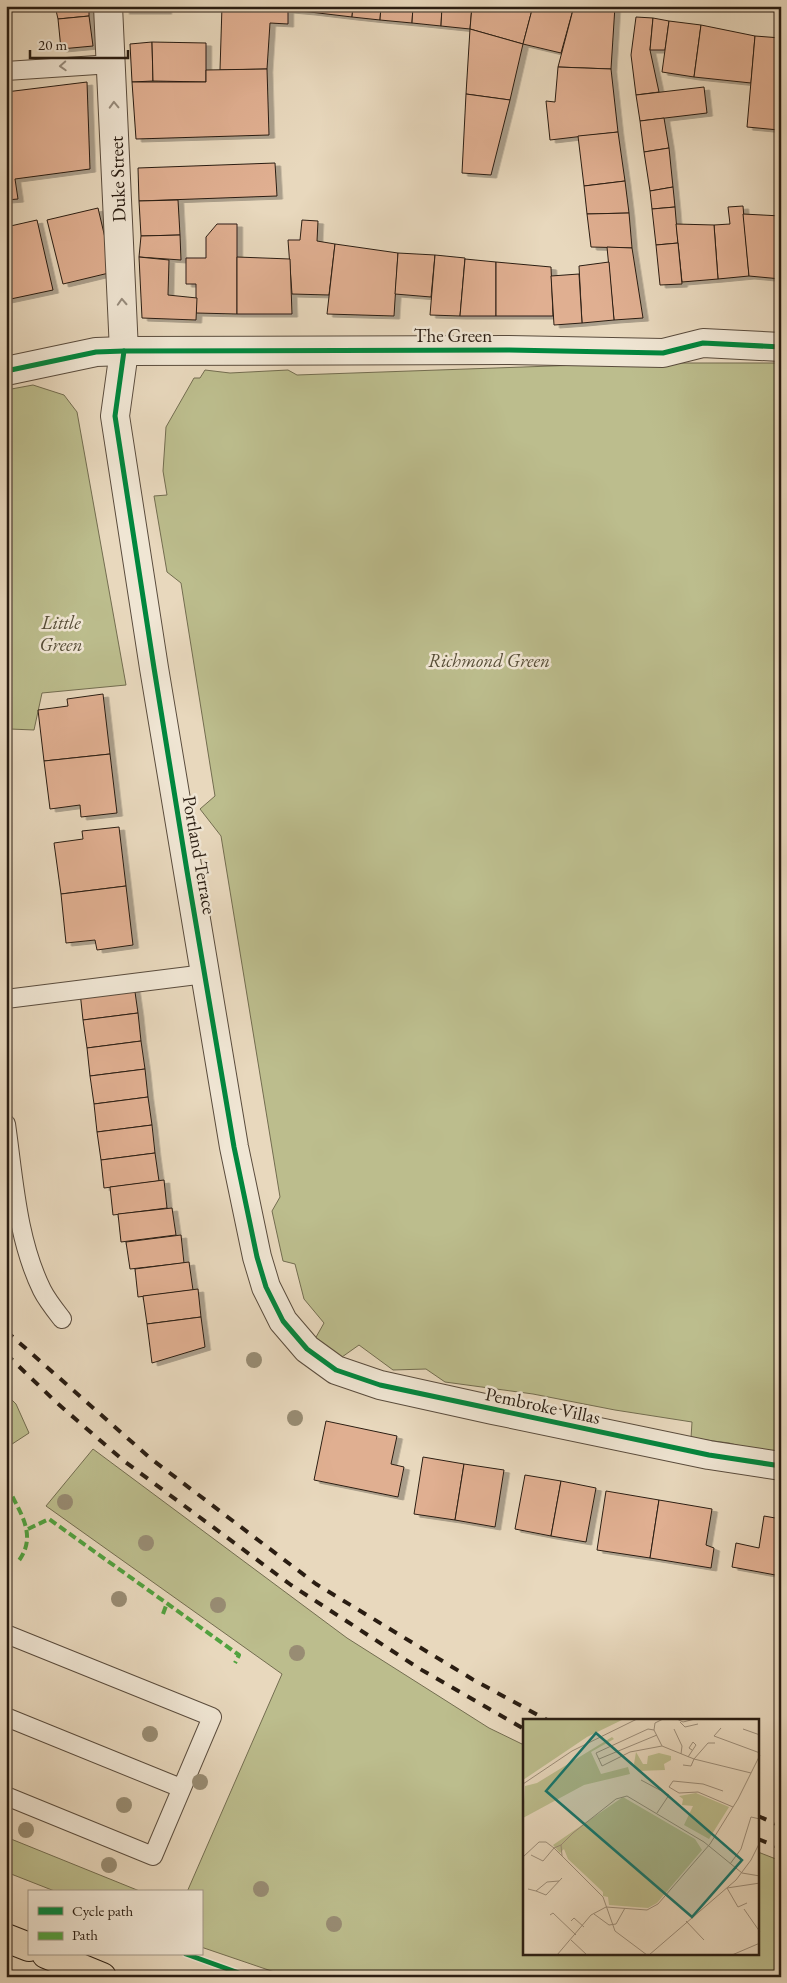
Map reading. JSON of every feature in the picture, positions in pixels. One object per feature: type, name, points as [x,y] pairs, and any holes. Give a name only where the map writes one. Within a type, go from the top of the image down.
[{"type":"highway","points":[[6,1938],[28,1947]]},
{"type":"highway","points":[[51,1956],[102,1977]]},
{"type":"street","name":"Duke Street","points":[[108,6],[124,351]]},
{"type":"street","name":"The Green","points":[[124,351],[509,350],[663,353],[703,343],[781,346]]},
{"type":"street","points":[[6,371],[96,352],[124,351]]},
{"type":"street","name":"Portland Terrace","points":[[124,351],[115,416],[154,668],[234,1147],[257,1257],[266,1287],[283,1321],[306,1349]]},
{"type":"street","name":"Pembroke Villas","points":[[306,1349],[336,1370],[380,1386],[709,1456],[781,1466]]},
{"type":"lane","points":[[6,70],[112,64]]},
{"type":"lane","points":[[6,999],[205,974]]},
{"type":"lane","points":[[6,1124],[22,1236],[31,1266],[43,1292],[62,1319]]},
{"type":"lane","points":[[6,1634],[212,1717],[153,1856],[6,1796]]},
{"type":"lane","points":[[6,1717],[182,1788]]},
{"type":"green space","name":"Richmond Green","points":[[637,363],[781,363],[781,1457],[729,1443],[691,1438],[692,1422],[615,1410],[533,1394],[445,1382],[426,1369],[393,1370],[359,1345],[342,1357],[315,1339],[324,1323],[304,1299],[295,1264],[283,1261],[272,1211],[280,1197],[221,836],[200,809],[215,796],[181,583],[167,572],[154,496],[167,495],[163,471],[166,427],[194,378],[200,378],[205,370],[230,373],[288,370],[297,375]]},
{"type":"green space","name":"Little Green","points":[[33,385],[64,395],[77,412],[126,685],[42,693],[34,730],[10,729],[6,724],[6,390]]},
{"type":"green space","points":[[6,1394],[16,1404],[29,1433],[6,1448]]},
{"type":"green space","points":[[93,1449],[347,1638],[489,1728],[523,1745],[523,1956],[760,1956],[760,1853],[781,1861],[781,1977],[289,1977],[202,1947],[202,1890],[188,1890],[282,1674],[46,1506]]},
{"type":"green space","points":[[6,1837],[137,1890],[52,1890],[6,1872]]},
{"type":"building","points":[[55,6],[89,6],[89,16],[58,19]]},
{"type":"building","points":[[124,6],[166,6],[166,11],[124,11]]},
{"type":"building","points":[[222,6],[288,6],[288,24],[270,23],[267,69],[220,70]]},
{"type":"building","points":[[288,6],[310,6],[310,12],[288,10]]},
{"type":"building","points":[[310,6],[353,6],[352,17],[310,12]]},
{"type":"building","points":[[353,6],[381,6],[380,20],[352,17]]},
{"type":"building","points":[[381,6],[413,6],[412,23],[380,20]]},
{"type":"building","points":[[413,6],[442,6],[441,26],[412,23]]},
{"type":"building","points":[[442,6],[472,6],[470,29],[441,26]]},
{"type":"building","points":[[472,6],[533,6],[523,44],[470,29]]},
{"type":"building","points":[[533,6],[574,6],[561,53],[523,44]]},
{"type":"building","points":[[574,6],[615,6],[611,69],[558,67]]},
{"type":"building","points":[[89,16],[93,46],[61,49],[58,19]]},
{"type":"building","points":[[636,17],[653,18],[650,50],[659,92],[636,95],[631,55]]},
{"type":"building","points":[[653,18],[669,21],[665,50],[650,50]]},
{"type":"building","points":[[669,21],[701,25],[694,77],[662,72]]},
{"type":"building","points":[[701,25],[755,36],[751,83],[694,77]]},
{"type":"building","points":[[470,29],[523,44],[510,100],[466,94]]},
{"type":"building","points":[[755,36],[781,38],[779,130],[747,127]]},
{"type":"building","points":[[152,42],[153,81],[132,82],[130,44]]},
{"type":"building","points":[[152,42],[206,43],[206,82],[153,81]]},
{"type":"building","points":[[558,67],[611,69],[618,132],[550,140],[546,101],[555,102]]},
{"type":"building","points":[[267,69],[269,135],[136,139],[132,82],[206,82],[206,70]]},
{"type":"building","points":[[87,82],[90,169],[15,179],[18,199],[6,200],[6,92]]},
{"type":"building","points":[[704,87],[707,113],[640,121],[636,95]]},
{"type":"building","points":[[466,94],[510,100],[491,175],[462,173]]},
{"type":"building","points":[[664,118],[669,148],[644,152],[640,121]]},
{"type":"building","points":[[618,132],[625,181],[584,186],[578,136]]},
{"type":"building","points":[[669,148],[673,187],[650,191],[644,152]]},
{"type":"building","points":[[275,163],[277,196],[139,201],[138,168]]},
{"type":"building","points":[[625,181],[629,213],[587,214],[584,186]]},
{"type":"building","points":[[673,187],[675,207],[652,209],[650,191]]},
{"type":"building","points":[[178,200],[180,235],[141,236],[139,201]]},
{"type":"building","points":[[743,206],[749,276],[718,279],[714,225],[730,224],[728,207]]},
{"type":"building","points":[[675,207],[678,243],[656,245],[652,209]]},
{"type":"building","points":[[98,208],[113,272],[63,284],[47,220]]},
{"type":"building","points":[[629,213],[632,248],[591,247],[587,214]]},
{"type":"building","points":[[743,214],[781,216],[781,279],[749,276]]},
{"type":"building","points":[[37,220],[53,290],[6,300],[6,227]]},
{"type":"building","points":[[302,220],[318,221],[317,241],[335,244],[329,295],[292,294],[288,240],[300,240]]},
{"type":"building","points":[[217,224],[237,224],[237,314],[196,313],[196,284],[186,284],[186,258],[206,258],[206,237]]},
{"type":"building","points":[[676,224],[714,225],[718,279],[682,282]]},
{"type":"building","points":[[180,235],[181,260],[139,257],[141,236]]},
{"type":"building","points":[[678,243],[682,284],[660,285],[656,245]]},
{"type":"building","points":[[335,244],[398,253],[394,316],[327,314]]},
{"type":"building","points":[[607,247],[632,248],[643,318],[614,320]]},
{"type":"building","points":[[398,253],[435,255],[431,297],[395,294]]},
{"type":"building","points":[[435,255],[465,258],[460,316],[430,315]]},
{"type":"building","points":[[139,257],[169,260],[168,295],[197,298],[196,320],[142,318]]},
{"type":"building","points":[[237,257],[290,259],[292,314],[237,314]]},
{"type":"building","points":[[465,259],[496,262],[496,316],[460,316]]},
{"type":"building","points":[[496,262],[551,267],[553,316],[496,316]]},
{"type":"building","points":[[609,262],[614,320],[582,323],[579,266]]},
{"type":"building","points":[[579,274],[582,323],[554,325],[551,276]]},
{"type":"building","points":[[103,694],[110,754],[44,761],[38,710],[68,706],[67,699]]},
{"type":"building","points":[[110,754],[117,813],[81,817],[80,805],[50,809],[44,761]]},
{"type":"building","points":[[119,827],[126,886],[61,894],[54,843],[83,839],[82,831]]},
{"type":"building","points":[[126,886],[133,945],[97,950],[95,940],[66,943],[61,894]]},
{"type":"building","points":[[134,985],[138,1013],[83,1020],[80,992]]},
{"type":"building","points":[[138,1013],[141,1041],[87,1048],[83,1020]]},
{"type":"building","points":[[141,1041],[145,1069],[90,1076],[87,1048]]},
{"type":"building","points":[[145,1069],[148,1097],[94,1104],[90,1076]]},
{"type":"building","points":[[148,1097],[152,1125],[97,1132],[94,1104]]},
{"type":"building","points":[[152,1125],[155,1153],[101,1160],[97,1132]]},
{"type":"building","points":[[155,1153],[159,1181],[104,1188],[101,1160]]},
{"type":"building","points":[[164,1180],[167,1208],[113,1215],[110,1187]]},
{"type":"building","points":[[172,1208],[176,1235],[121,1242],[118,1214]]},
{"type":"building","points":[[181,1235],[184,1263],[130,1269],[126,1242]]},
{"type":"building","points":[[189,1262],[193,1290],[138,1297],[135,1269]]},
{"type":"building","points":[[198,1289],[201,1317],[147,1324],[143,1296]]},
{"type":"building","points":[[201,1317],[205,1347],[152,1363],[147,1324]]},
{"type":"building","points":[[326,1421],[397,1436],[391,1464],[404,1467],[398,1497],[314,1480]]},
{"type":"building","points":[[423,1457],[464,1464],[455,1520],[414,1514]]},
{"type":"building","points":[[464,1464],[504,1470],[495,1527],[455,1520]]},
{"type":"building","points":[[525,1475],[561,1481],[551,1536],[515,1529]]},
{"type":"building","points":[[561,1481],[596,1488],[586,1542],[551,1536]]},
{"type":"building","points":[[606,1491],[659,1500],[650,1558],[597,1550]]},
{"type":"building","points":[[659,1500],[712,1509],[706,1545],[714,1548],[711,1568],[650,1558]]},
{"type":"building","points":[[764,1516],[781,1519],[781,1576],[732,1567],[736,1543],[759,1548]]},
{"type":"railway","points":[[6,1331],[150,1458],[316,1584],[472,1679],[545,1719]]},
{"type":"railway","points":[[6,1354],[57,1403],[124,1461],[291,1585],[420,1669],[523,1728]]},
{"type":"railway","points":[[760,1817],[781,1826]]},
{"type":"railway","points":[[760,1840],[781,1848]]},
{"type":"marked path","points":[[7,1486],[22,1515],[27,1534],[27,1543],[17,1563]]},
{"type":"marked path","points":[[28,1529],[49,1519],[239,1655],[235,1663]]},
{"type":"marked path","points":[[163,1614],[167,1603]]},
{"type":"cycle path","points":[[6,371],[96,352],[124,351],[509,350],[663,353],[703,343],[781,347]]},
{"type":"cycle path","points":[[124,351],[115,416],[187,871],[234,1147],[257,1257],[266,1287],[283,1321],[307,1349],[336,1370],[380,1385],[709,1455],[781,1466]]},
{"type":"cycle path","points":[[192,1956],[250,1977]]}]
